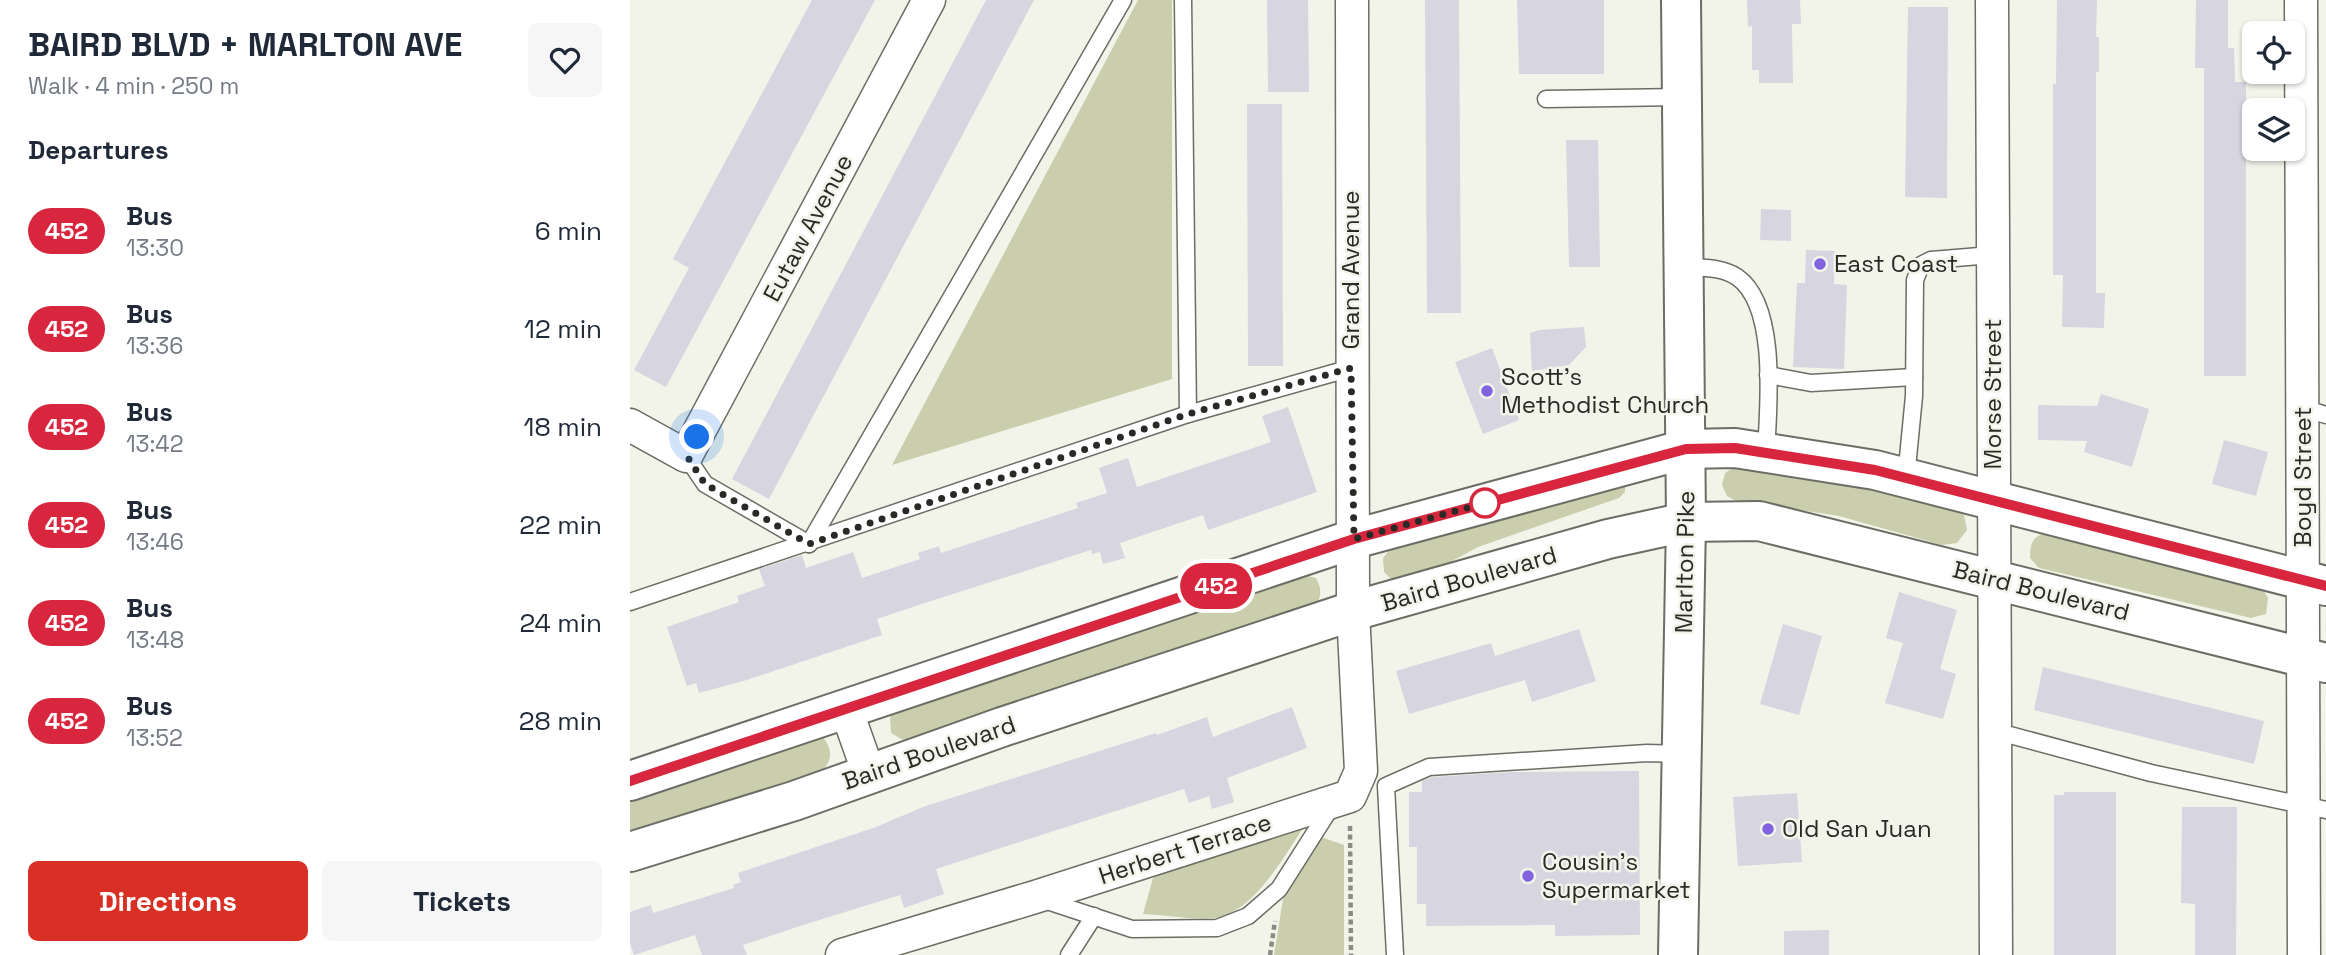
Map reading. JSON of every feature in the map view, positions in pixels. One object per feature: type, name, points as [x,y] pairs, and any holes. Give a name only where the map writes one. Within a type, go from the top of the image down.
[{"type":"main road","name":"Marlton Pike","points":[[1678,955],[1686,522],[1681,0]]},
{"type":"main road","points":[[630,781],[1354,539],[1686,449],[1735,448],[1875,470],[2315,582]]},
{"type":"main road","name":"Baird Boulevard","points":[[630,852],[1353,611],[1608,539],[1686,522],[1759,521],[2315,660]]},
{"type":"street","name":"Eutaw Avenue","points":[[687,456],[929,0]]},
{"type":"street","name":"Grand Avenue","points":[[1352,0],[1351,368],[1354,539]]},
{"type":"street","name":"Morse Street","points":[[1992,0],[1996,955]]},
{"type":"street","name":"Boyd Street","points":[[2301,0],[2314,411],[2315,582],[2315,807],[2304,955]]},
{"type":"street","points":[[630,425],[687,456]]},
{"type":"street","name":"Herbert Terrace","points":[[842,955],[1035,897],[1342,798],[1362,771],[1353,611],[1354,539]]},
{"type":"street","points":[[846,709],[869,774]]},
{"type":"lane","points":[[809,544],[1124,0]]},
{"type":"lane","points":[[1183,0],[1188,414]]},
{"type":"lane","points":[[1546,99],[1682,97]]},
{"type":"lane","points":[[1906,478],[1914,377],[1914,280],[1921,265],[1931,260],[1993,255]]},
{"type":"lane","points":[[1685,267],[1717,268],[1738,278],[1753,295],[1762,325],[1768,375],[1766,453]]},
{"type":"lane","points":[[630,602],[809,544],[1188,414],[1351,368]]},
{"type":"lane","points":[[1768,375],[1811,383],[1914,377]]},
{"type":"lane","points":[[687,456],[705,484],[809,544]]},
{"type":"lane","points":[[1995,731],[2151,772],[2315,807]]},
{"type":"lane","points":[[1395,955],[1386,786],[1429,767],[1647,753],[1681,754]]},
{"type":"lane","name":"Herbert Terrace","points":[[1035,897],[1132,929],[1217,928],[1248,916],[1279,889],[1342,798]]},
{"type":"lane","points":[[1069,955],[1094,916]]},
{"type":"path","points":[[1342,798],[1351,955]]},
{"type":"green space","points":[[1138,0],[1172,0],[1172,379],[892,465]]},
{"type":"green space","points":[[1733,468],[1816,477],[1951,508],[1964,515],[1967,530],[1957,543],[1942,545],[1839,516],[1734,500],[1727,496],[1722,485],[1725,473]]},
{"type":"green space","points":[[1625,484],[1625,492],[1619,498],[1478,547],[1423,577],[1393,581],[1384,572],[1383,558],[1391,548]]},
{"type":"green space","points":[[2050,532],[2260,585],[2268,598],[2266,614],[2251,618],[2039,568],[2030,558],[2032,543],[2040,535]]},
{"type":"green space","points":[[1304,575],[1316,578],[1320,587],[1319,598],[1313,610],[903,740],[891,733],[890,715],[899,708]]},
{"type":"green space","points":[[810,736],[823,737],[828,746],[830,758],[823,770],[630,832],[630,796]]},
{"type":"green space","points":[[1308,821],[1268,880],[1242,906],[1228,914],[1213,918],[1187,918],[1143,914],[1153,878],[1175,864]]},
{"type":"green space","points":[[1318,836],[1344,845],[1344,955],[1274,955],[1284,893]]},
{"type":"building","points":[[812,0],[875,0],[666,387],[634,370],[689,268],[673,259]]},
{"type":"building","points":[[986,0],[1034,0],[769,499],[732,479]]},
{"type":"building","points":[[1267,0],[1308,0],[1309,92],[1268,92]]},
{"type":"building","points":[[1425,0],[1459,0],[1461,313],[1427,313]]},
{"type":"building","points":[[1517,0],[1604,0],[1604,74],[1519,74]]},
{"type":"building","points":[[1747,0],[1800,0],[1801,24],[1792,24],[1793,83],[1759,83],[1759,70],[1752,70],[1752,26],[1748,27]]},
{"type":"building","points":[[2057,0],[2097,0],[2099,72],[2096,72],[2096,293],[2105,293],[2104,328],[2062,327],[2063,275],[2053,275],[2053,84],[2056,84]]},
{"type":"building","points":[[2196,0],[2228,0],[2228,48],[2234,48],[2235,82],[2246,84],[2246,98],[2242,98],[2242,161],[2246,161],[2246,376],[2204,376],[2204,68],[2195,68]]},
{"type":"building","points":[[1908,7],[1948,7],[1947,198],[1905,197]]},
{"type":"building","points":[[1247,104],[1282,104],[1283,366],[1248,366]]},
{"type":"building","points":[[1566,140],[1598,140],[1600,267],[1569,267]]},
{"type":"building","points":[[1761,209],[1791,210],[1791,241],[1760,240]]},
{"type":"building","name":"East Coast","points":[[1806,250],[1835,251],[1834,284],[1847,285],[1844,369],[1793,367],[1797,283],[1805,283]]},
{"type":"building","points":[[1584,327],[1586,347],[1569,365],[1532,371],[1530,333]]},
{"type":"building","name":"Scott's Methodist Church","points":[[1492,348],[1519,420],[1483,434],[1455,362]]},
{"type":"building","points":[[2101,394],[2149,409],[2132,467],[2084,452],[2087,441],[2038,440],[2038,405],[2097,406]]},
{"type":"building","points":[[1288,407],[1317,492],[1208,530],[1203,515],[1120,543],[1125,558],[1103,564],[1100,552],[1092,554],[1091,550],[931,601],[877,619],[882,635],[747,680],[699,693],[696,683],[687,686],[667,627],[739,602],[737,596],[765,586],[759,569],[802,555],[806,568],[853,552],[862,578],[920,559],[918,553],[939,546],[941,553],[1078,508],[1076,503],[1107,493],[1099,468],[1128,458],[1137,487],[1271,442],[1262,416]]},
{"type":"building","points":[[2224,440],[2268,452],[2256,496],[2212,484]]},
{"type":"building","points":[[1899,592],[1957,610],[1940,669],[1956,674],[1943,719],[1885,703],[1903,643],[1886,638]]},
{"type":"building","points":[[1783,624],[1822,636],[1799,715],[1760,704]]},
{"type":"building","points":[[1579,629],[1596,681],[1532,702],[1525,680],[1409,714],[1396,671],[1491,643],[1495,656]]},
{"type":"building","points":[[2043,667],[2264,721],[2254,764],[2034,710]]},
{"type":"building","points":[[1292,707],[1307,748],[1227,778],[1234,802],[1212,809],[1209,796],[1189,803],[1184,789],[936,869],[944,894],[904,908],[900,895],[743,945],[747,955],[702,955],[695,935],[634,955],[630,943],[630,912],[651,905],[653,913],[734,888],[733,885],[741,882],[738,873],[876,827],[923,807],[1207,717],[1213,737]]},
{"type":"building","name":"Cousin's Supermarket","points":[[1639,771],[1640,935],[1555,936],[1555,925],[1426,926],[1426,904],[1417,904],[1417,847],[1409,847],[1409,792],[1422,792],[1422,781],[1432,777],[1512,772]]},
{"type":"building","points":[[2064,792],[2116,792],[2116,955],[2054,955],[2054,795],[2064,795]]},
{"type":"building","name":"Old San Juan","points":[[1797,793],[1802,862],[1738,866],[1733,797]]},
{"type":"building","points":[[2182,807],[2237,807],[2236,955],[2195,955],[2195,904],[2181,903]]},
{"type":"building","points":[[1829,930],[1829,955],[1784,955],[1784,931]]},
{"type":"bus line","name":"452","points":[[630,781],[1354,539],[1686,449],[1735,448],[1875,470],[2326,586]]},
{"type":"place","name":"East Coast","points":[[1820,264]]},
{"type":"place","name":"Scott's Methodist Church","points":[[1487,391]]},
{"type":"place","name":"Old San Juan","points":[[1768,829]]},
{"type":"place","name":"Cousin's Supermarket","points":[[1528,876]]},
{"type":"route","points":[[697,437],[687,456],[705,484],[809,544],[1188,414],[1351,368],[1354,539],[1485,503]]}]
